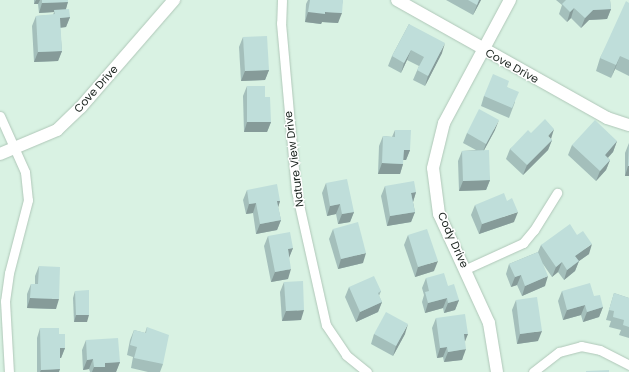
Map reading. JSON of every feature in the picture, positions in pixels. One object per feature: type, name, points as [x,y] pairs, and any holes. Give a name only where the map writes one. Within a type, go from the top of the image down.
[{"type":"main road","name":"Cove Drive","points":[[0,154],[57,130],[81,107],[174,0]]},
{"type":"main road","name":"Cove Drive","points":[[397,0],[607,118],[629,125]]},
{"type":"main road","name":"Cody Drive","points":[[497,372],[489,323],[439,214],[434,168],[444,123],[510,0]]},
{"type":"street","name":"Nature View Drive","points":[[282,0],[280,23],[296,191],[326,325],[346,355],[367,372]]},
{"type":"street","points":[[0,116],[16,148],[25,172],[28,200],[8,273],[5,301],[9,372]]},
{"type":"street","points":[[466,270],[523,242],[534,230],[557,193]]},
{"type":"street","points":[[533,372],[559,352],[581,346],[600,350],[629,365]]},
{"type":"building","points":[[42,0],[68,0],[68,2],[42,3]]},
{"type":"building","points":[[310,0],[343,0],[342,13],[325,12],[325,14],[308,12]]},
{"type":"building","points":[[468,0],[479,0],[477,5]]},
{"type":"building","points":[[566,0],[610,0],[611,9],[593,10],[585,18],[574,8],[570,12],[562,4]]},
{"type":"building","points":[[626,1],[629,3],[629,60],[620,56],[616,65],[600,58]]},
{"type":"building","points":[[69,9],[70,17],[60,18],[62,51],[38,52],[36,16],[55,14],[54,10]]},
{"type":"building","points":[[409,24],[445,43],[428,76],[417,70],[424,57],[411,50],[404,63],[392,56]]},
{"type":"building","points":[[267,36],[269,70],[245,71],[243,37]]},
{"type":"building","points":[[493,74],[509,81],[507,87],[519,92],[512,108],[484,96]]},
{"type":"building","points":[[247,86],[265,86],[265,97],[270,97],[271,122],[247,122]]},
{"type":"building","points":[[479,109],[499,120],[486,144],[467,133]]},
{"type":"building","points":[[545,119],[554,129],[548,136],[552,140],[527,165],[510,149],[528,130],[531,133]]},
{"type":"building","points":[[595,120],[617,141],[605,155],[610,160],[600,171],[572,145]]},
{"type":"building","points":[[395,130],[411,130],[410,150],[404,150],[403,164],[382,163],[383,136],[395,137]]},
{"type":"building","points":[[629,143],[629,166],[628,166]]},
{"type":"building","points":[[489,150],[490,180],[463,181],[462,151]]},
{"type":"building","points":[[347,179],[354,212],[342,214],[340,204],[330,206],[326,183]]},
{"type":"building","points":[[414,181],[416,192],[411,193],[415,212],[390,216],[385,186]]},
{"type":"building","points":[[277,184],[280,201],[277,201],[281,220],[260,224],[256,203],[249,204],[247,190]]},
{"type":"building","points":[[504,193],[507,201],[512,198],[518,212],[482,224],[475,205]]},
{"type":"building","points":[[358,222],[366,253],[341,259],[333,229]]},
{"type":"building","points":[[570,224],[577,235],[583,231],[592,244],[575,256],[579,261],[567,270],[562,262],[556,267],[541,245]]},
{"type":"building","points":[[427,229],[438,261],[418,267],[408,235]]},
{"type":"building","points":[[290,232],[293,248],[288,249],[291,269],[275,272],[268,236]]},
{"type":"building","points":[[538,252],[548,276],[525,286],[521,275],[515,277],[509,264]]},
{"type":"building","points":[[39,266],[60,267],[59,299],[30,298],[31,284],[38,284]]},
{"type":"building","points":[[444,273],[448,286],[454,284],[459,300],[448,303],[447,298],[428,303],[425,292],[429,291],[426,278]]},
{"type":"building","points":[[374,276],[381,291],[378,293],[382,302],[360,312],[349,287]]},
{"type":"building","points":[[303,281],[304,310],[286,311],[284,282]]},
{"type":"building","points":[[590,283],[594,296],[600,295],[603,307],[587,312],[585,305],[567,310],[562,291]]},
{"type":"building","points":[[89,290],[89,315],[76,315],[75,291]]},
{"type":"building","points":[[614,293],[629,298],[629,327],[623,325],[624,320],[613,317],[614,311],[609,310]]},
{"type":"building","points":[[537,297],[542,331],[520,334],[516,300]]},
{"type":"building","points":[[386,312],[408,324],[396,346],[374,334]]},
{"type":"building","points":[[465,314],[468,334],[464,334],[466,349],[448,352],[447,347],[440,348],[436,318]]},
{"type":"building","points":[[147,327],[169,335],[163,364],[134,358],[137,347],[130,345],[134,330],[146,333]]},
{"type":"building","points":[[40,328],[59,328],[59,334],[65,334],[65,348],[60,348],[60,369],[41,370]]},
{"type":"building","points":[[118,338],[120,362],[105,363],[105,367],[94,367],[93,359],[87,360],[86,340]]},
{"type":"building","points":[[609,370],[609,372],[586,372],[586,371]]}]
